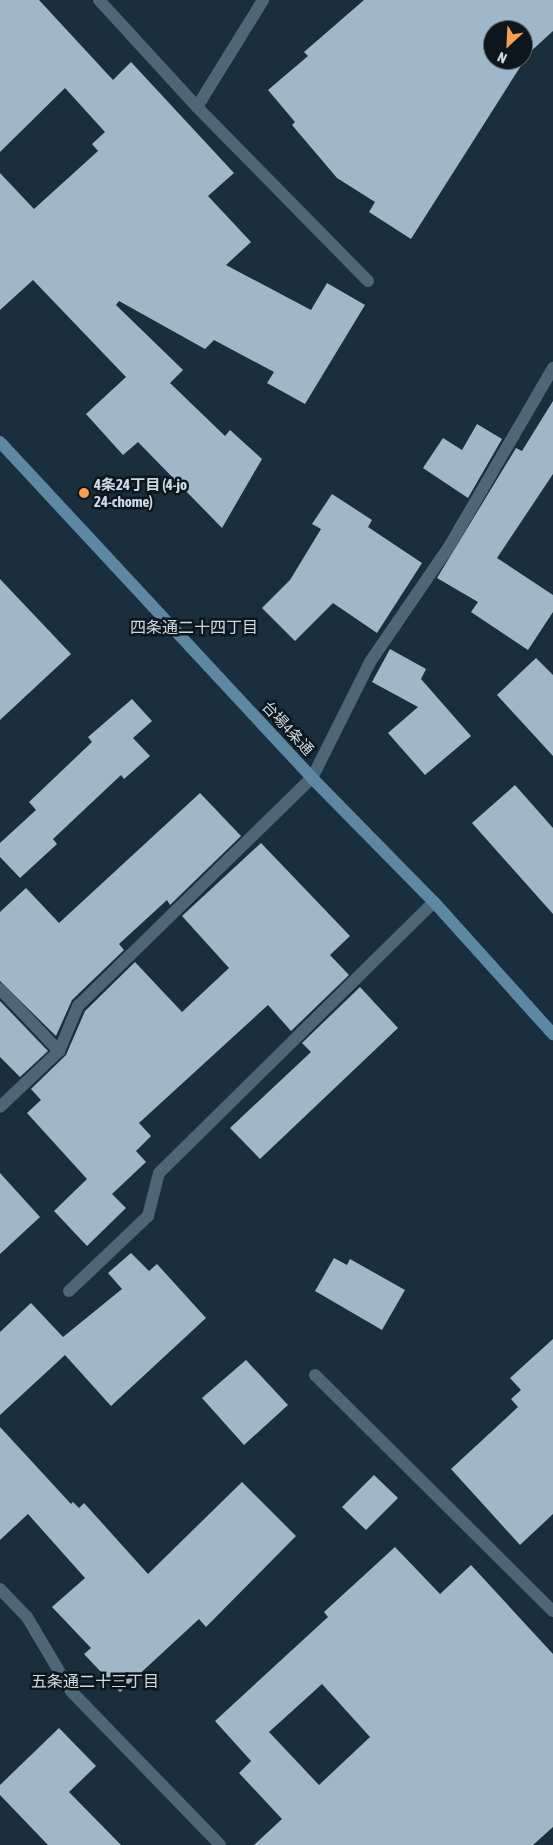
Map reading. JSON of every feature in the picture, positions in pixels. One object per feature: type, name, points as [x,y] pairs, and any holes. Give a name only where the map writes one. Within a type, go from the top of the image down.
[{"type":"street","points":[[99,0],[197,107],[368,281]]},
{"type":"street","points":[[197,107],[262,0]]},
{"type":"street","points":[[0,1106],[59,1051],[78,1006],[312,778],[370,662],[450,545],[553,368]]},
{"type":"street","name":"台場4条通","points":[[0,442],[312,778],[434,902],[553,1034]]},
{"type":"street","points":[[69,1291],[148,1216],[159,1172],[434,902]]},
{"type":"street","points":[[0,989],[59,1051]]},
{"type":"street","points":[[315,1375],[553,1611]]},
{"type":"street","points":[[0,1589],[27,1617],[71,1691],[220,1845]]},
{"type":"building","points":[[0,0],[39,0],[113,80],[131,62],[234,173],[208,196],[251,242],[226,265],[311,310],[327,283],[365,305],[305,404],[267,383],[274,372],[214,340],[205,349],[119,301],[116,305],[183,370],[170,383],[225,436],[230,430],[262,459],[222,528],[138,442],[123,455],[86,414],[126,377],[33,280],[0,310],[0,173],[34,209],[98,151],[92,144],[105,132],[65,88],[0,152]]},
{"type":"building","points":[[364,0],[553,0],[553,31],[533,49],[533,20],[483,20],[483,70],[518,70],[411,239],[369,212],[375,202],[337,178],[292,125],[295,122],[268,90],[308,56],[304,52]]},
{"type":"building","points":[[553,401],[553,474],[497,558],[553,595],[553,612],[528,650],[471,612],[478,602],[437,578],[516,448],[522,451]]},
{"type":"building","points":[[477,424],[502,439],[468,498],[423,468],[443,438],[462,450]]},
{"type":"building","points":[[332,494],[372,520],[368,527],[422,563],[377,633],[333,603],[295,641],[262,608],[290,580],[321,529],[312,524]]},
{"type":"building","points":[[0,579],[71,654],[0,720]]},
{"type":"building","points":[[390,649],[426,669],[421,679],[471,736],[425,775],[388,733],[418,707],[372,682]]},
{"type":"building","points":[[536,658],[553,675],[553,756],[497,695]]},
{"type":"building","points":[[132,699],[152,721],[133,738],[150,756],[124,779],[121,775],[53,839],[57,844],[20,878],[0,857],[0,843],[36,810],[29,802],[92,742],[88,737]]},
{"type":"building","points":[[515,785],[553,828],[553,914],[472,823]]},
{"type":"building","points":[[200,793],[241,836],[170,905],[167,900],[119,944],[124,950],[72,1000],[56,1036],[0,981],[0,912],[26,888],[59,923]]},
{"type":"building","points":[[261,843],[350,936],[330,955],[349,975],[291,1031],[268,1005],[139,1123],[151,1136],[136,1151],[146,1162],[112,1194],[126,1208],[87,1246],[54,1211],[87,1179],[27,1113],[41,1100],[31,1089],[66,1055],[85,1011],[135,962],[182,1012],[229,968],[182,916]]},
{"type":"building","points":[[360,987],[398,1028],[260,1159],[230,1128],[311,1052],[302,1043]]},
{"type":"building","points":[[0,1001],[48,1051],[20,1077],[0,1057]]},
{"type":"building","points":[[0,1173],[40,1217],[0,1254]]},
{"type":"building","points":[[131,1253],[149,1271],[157,1264],[206,1318],[111,1406],[65,1355],[0,1415],[0,1332],[31,1303],[63,1337],[122,1289],[108,1273]]},
{"type":"building","points":[[334,1258],[347,1265],[350,1259],[405,1290],[382,1330],[315,1291]]},
{"type":"building","points":[[553,1339],[553,1514],[520,1545],[451,1469],[518,1407],[511,1399],[521,1390],[510,1378]]},
{"type":"building","points":[[246,1360],[288,1405],[244,1445],[202,1398]]},
{"type":"building","points":[[0,1427],[71,1504],[73,1502],[79,1508],[84,1503],[148,1574],[242,1482],[296,1536],[206,1627],[199,1619],[120,1692],[84,1654],[91,1648],[52,1607],[85,1578],[28,1514],[0,1540]]},
{"type":"building","points":[[374,1475],[398,1498],[366,1530],[342,1507]]},
{"type":"building","points":[[395,1547],[440,1594],[471,1565],[553,1654],[553,1827],[533,1845],[254,1845],[282,1819],[239,1773],[251,1761],[215,1721],[328,1617],[324,1612]],"holes":[[[322,1684],[370,1737],[319,1785],[269,1732]]]},
{"type":"building","points":[[59,1728],[96,1766],[69,1792],[121,1845],[48,1845],[0,1795],[0,1785]]},
{"type":"place","name":"4条24丁目 (4-jo 24-chome)","points":[[84,493]]},
{"type":"district","name":"四条通二十四丁目","points":[[194,627]]},
{"type":"district","name":"五条通二十三丁目","points":[[95,1681]]}]
